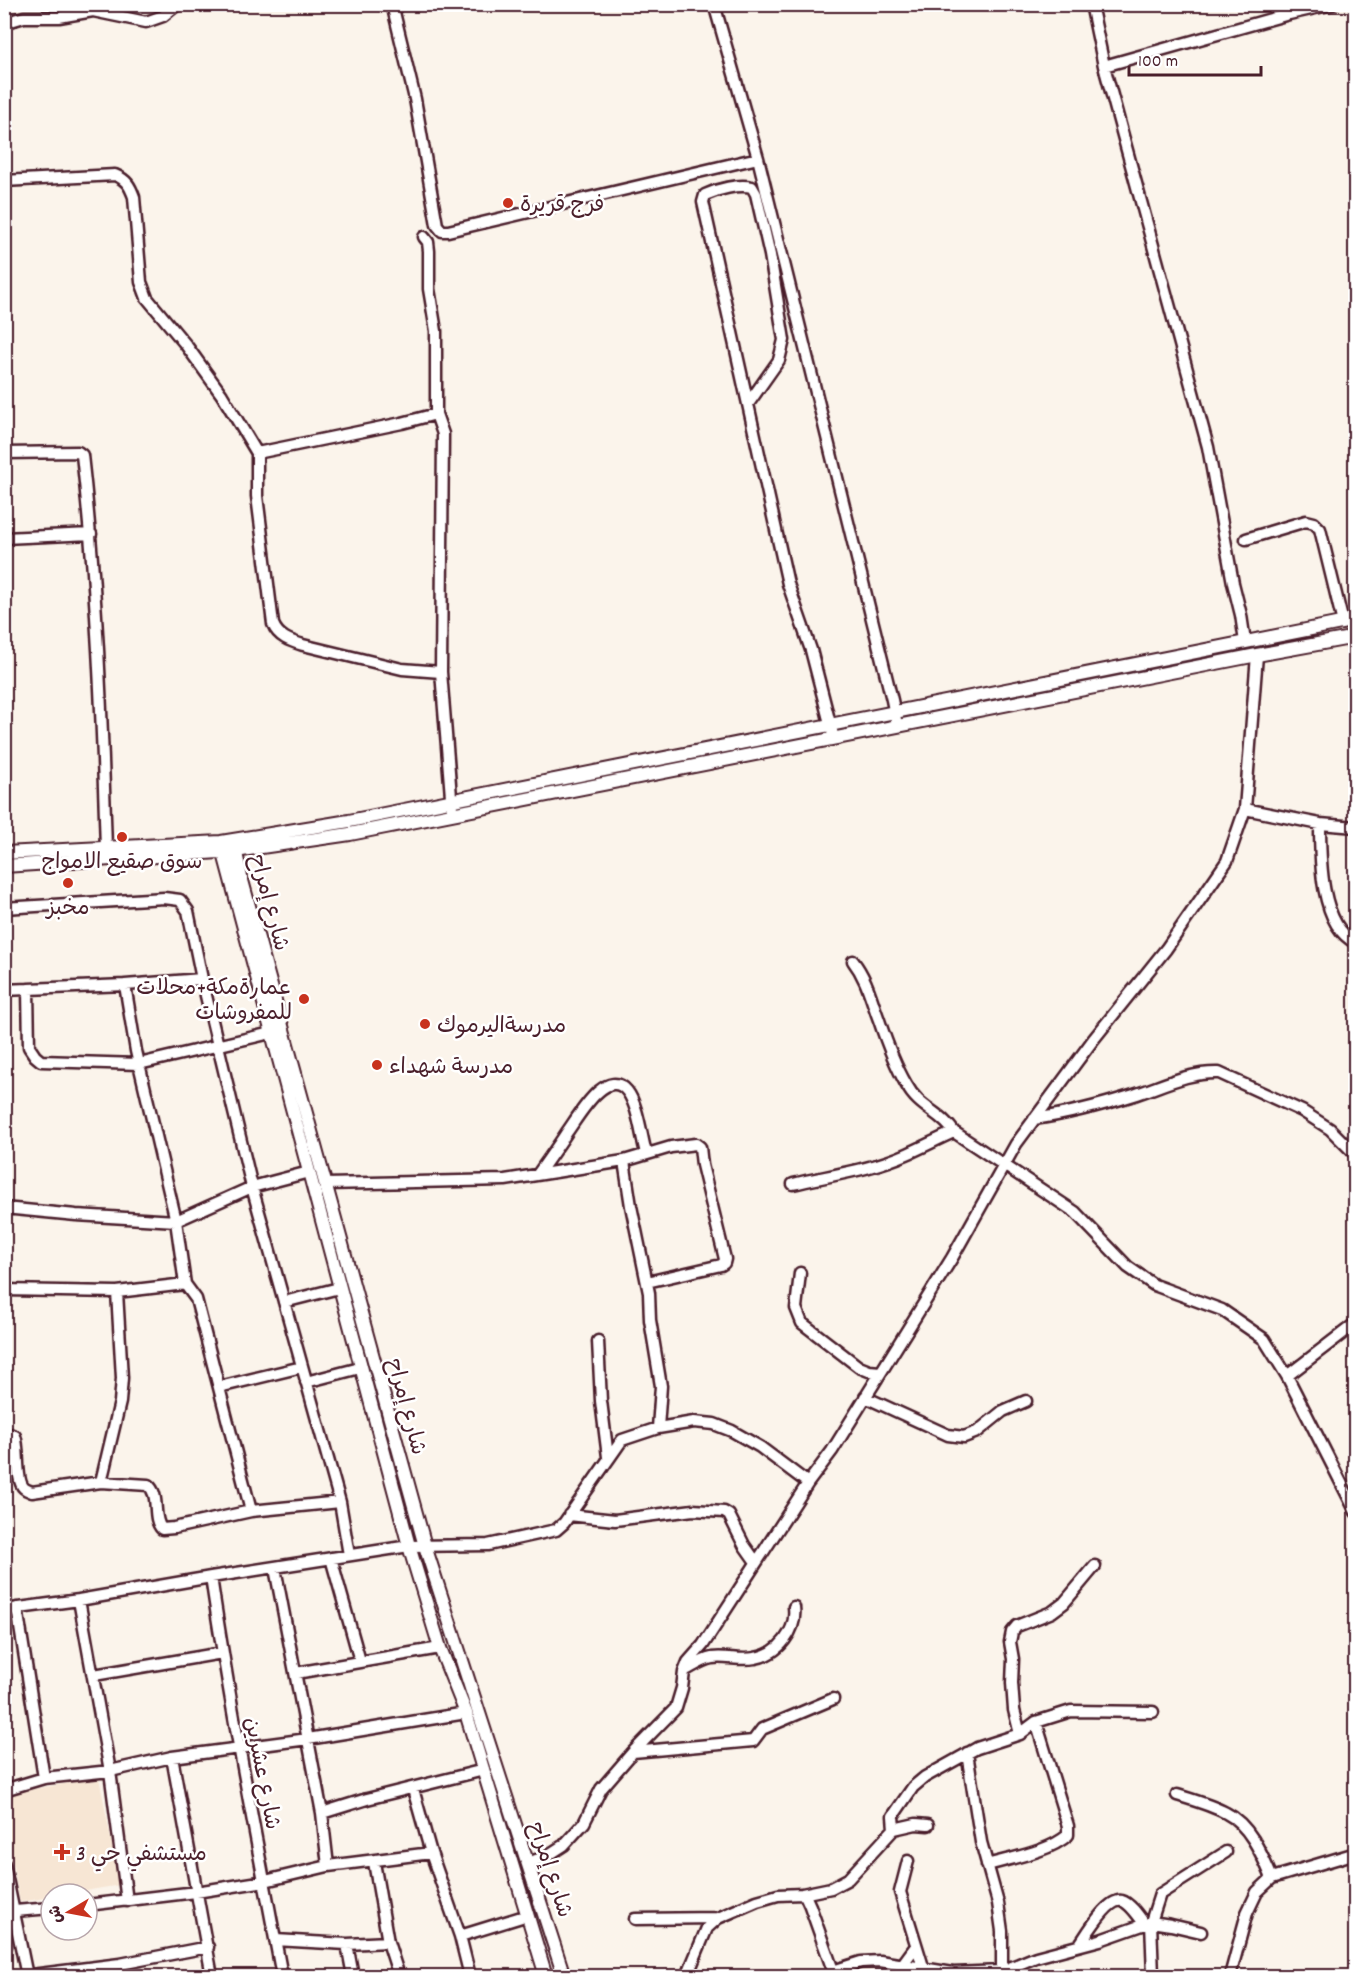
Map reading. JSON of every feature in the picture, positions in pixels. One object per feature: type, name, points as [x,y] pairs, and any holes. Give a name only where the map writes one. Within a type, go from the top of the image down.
[{"type":"main road","points":[[4,853],[228,846],[1356,620]]},
{"type":"main road","points":[[1328,627],[1330,642]]},
{"type":"main road","points":[[4,866],[339,836],[1356,637]]},
{"type":"main road","name":"شارع إمراح","points":[[228,846],[271,1032],[409,1546],[440,1648],[466,1713],[546,1977]]},
{"type":"main road","name":"شارع إمراح","points":[[228,846],[326,1184],[425,1546],[564,1977]]},
{"type":"street","points":[[4,23],[24,17],[59,16],[93,8],[146,22],[163,16],[178,4]]},
{"type":"street","points":[[392,4],[415,99],[437,225],[442,231],[758,158]]},
{"type":"street","points":[[714,4],[758,158],[897,727]]},
{"type":"street","points":[[1091,4],[1104,66],[1208,447],[1245,642]]},
{"type":"street","points":[[1104,66],[1288,14],[1333,4]]},
{"type":"street","points":[[4,181],[115,175],[124,179],[130,186],[134,198],[141,282],[147,298],[186,345],[222,395],[257,453],[257,496],[273,624],[281,636],[303,645],[402,669],[441,672]]},
{"type":"street","points":[[748,404],[779,360],[784,340],[770,255],[756,194],[752,187],[744,185],[712,192],[705,195],[703,202],[788,585],[811,650],[834,739]]},
{"type":"street","points":[[424,237],[428,242],[429,289],[436,331],[436,414],[443,434],[441,672],[453,815]]},
{"type":"street","points":[[257,453],[436,414]]},
{"type":"street","points":[[4,453],[78,452],[82,454],[91,534],[100,672],[106,849]]},
{"type":"street","points":[[1246,540],[1306,521],[1314,523],[1320,529],[1343,623]]},
{"type":"street","points":[[4,538],[91,534]]},
{"type":"street","points":[[528,1863],[547,1856],[564,1845],[584,1822],[600,1789],[676,1708],[688,1662],[703,1645],[808,1483],[832,1451],[952,1258],[1005,1164],[1034,1119],[1093,1040],[1166,949],[1227,861],[1245,809],[1257,655]]},
{"type":"street","points":[[1245,809],[1320,824],[1356,827]]},
{"type":"street","points":[[1320,824],[1320,858],[1333,918],[1343,935],[1356,943]]},
{"type":"street","points":[[4,908],[164,898],[180,900],[188,911],[252,1187],[340,1502],[349,1555]]},
{"type":"street","points":[[853,961],[870,989],[879,1022],[906,1085],[918,1102],[941,1117],[954,1132],[1075,1212],[1128,1267],[1154,1285],[1222,1310],[1264,1339],[1287,1376],[1356,1512]]},
{"type":"street","points":[[4,990],[202,979]]},
{"type":"street","points":[[125,985],[139,1064],[176,1221],[185,1284],[196,1299],[251,1511]]},
{"type":"street","points":[[28,989],[29,1047],[41,1061],[139,1064],[271,1032]]},
{"type":"street","points":[[1034,1119],[1055,1116],[1133,1095],[1204,1072],[1219,1073],[1302,1111],[1330,1129],[1356,1155]]},
{"type":"street","points":[[538,1174],[584,1105],[608,1086],[618,1084],[626,1089],[632,1100],[646,1153]]},
{"type":"street","points":[[793,1184],[869,1167],[907,1154],[954,1132]]},
{"type":"street","points":[[326,1184],[476,1182],[523,1178],[624,1161],[688,1143],[696,1144],[700,1147],[724,1263],[647,1282]]},
{"type":"street","points":[[624,1161],[647,1282],[650,1320],[661,1386],[658,1428]]},
{"type":"street","points":[[4,1208],[176,1221],[252,1187],[309,1172]]},
{"type":"street","points":[[800,1272],[796,1308],[802,1323],[859,1367],[880,1372]]},
{"type":"street","points":[[4,1290],[117,1292],[185,1284]]},
{"type":"street","points":[[284,1302],[339,1288]]},
{"type":"street","points":[[101,1482],[120,1401],[122,1378],[117,1292]]},
{"type":"street","points":[[1287,1376],[1356,1323]]},
{"type":"street","points":[[598,1341],[601,1401],[608,1456]]},
{"type":"street","points":[[219,1387],[302,1367]]},
{"type":"street","points":[[306,1382],[360,1368]]},
{"type":"street","points":[[865,1397],[948,1435],[964,1437],[977,1432],[1004,1411],[1026,1401]]},
{"type":"street","points":[[4,1611],[409,1546],[488,1545],[556,1530],[569,1515],[608,1456],[622,1440],[658,1428],[694,1422],[714,1424],[732,1431],[760,1447],[808,1483]]},
{"type":"street","points":[[4,1432],[15,1436],[18,1445],[19,1479],[23,1487],[32,1492],[101,1482],[148,1485],[152,1487],[158,1524],[162,1529],[251,1511],[340,1502]]},
{"type":"street","points":[[569,1515],[615,1520],[693,1510],[724,1512],[729,1515],[744,1545],[756,1562]]},
{"type":"street","points":[[331,1558],[360,1661]]},
{"type":"street","points":[[1020,1734],[1013,1692],[1013,1659],[1010,1642],[1012,1632],[1017,1626],[1052,1612],[1064,1603],[1095,1566]]},
{"type":"street","points":[[275,1568],[322,1813],[328,1866]]},
{"type":"street","name":"شارع عشرين","points":[[211,1577],[222,1653],[282,1977]]},
{"type":"street","points":[[79,1600],[110,1771],[127,1901]]},
{"type":"street","points":[[684,1672],[699,1662],[714,1658],[753,1659],[777,1648],[791,1631],[796,1619],[795,1607]]},
{"type":"street","points":[[17,1608],[44,1778]]},
{"type":"street","points":[[296,1673],[440,1648]]},
{"type":"street","points":[[94,1675],[222,1653]]},
{"type":"street","points":[[633,1752],[753,1741],[762,1729],[833,1699]]},
{"type":"street","points":[[894,1829],[893,1816],[913,1787],[925,1777],[983,1745],[1020,1734],[1036,1722],[1071,1711],[1153,1713]]},
{"type":"street","points":[[4,1790],[44,1778],[110,1771],[172,1757],[308,1739],[466,1713]]},
{"type":"street","points":[[987,1865],[1042,1849],[1062,1841],[1068,1835],[1068,1826],[1036,1722]]},
{"type":"street","points":[[967,1753],[981,1842],[998,1903],[1002,1931],[1002,1974]]},
{"type":"street","points":[[172,1757],[212,1977]]},
{"type":"street","points":[[322,1813],[367,1799],[484,1770]]},
{"type":"street","points":[[413,1788],[431,1853],[460,1936],[470,1977]]},
{"type":"street","points":[[1177,1795],[1227,1813],[1238,1820],[1261,1854],[1272,1878]]},
{"type":"street","points":[[687,1977],[707,1928],[718,1918],[757,1901],[778,1895],[802,1894],[831,1888],[848,1879],[894,1829],[916,1824],[928,1825]]},
{"type":"street","points":[[1153,1977],[1148,1924],[1160,1894],[1226,1852]]},
{"type":"street","points":[[99,1904],[196,1892],[265,1881],[328,1866],[431,1853]]},
{"type":"street","points":[[1230,1977],[1247,1913],[1257,1892],[1272,1878],[1356,1853]]},
{"type":"street","points":[[908,1861],[900,1892],[924,1970]]},
{"type":"street","points":[[374,1862],[388,1942],[399,1977]]},
{"type":"street","points":[[4,1864],[26,1976],[120,1964],[208,1947]]},
{"type":"street","points":[[802,1894],[806,1895],[834,1974],[861,1962],[880,1961],[924,1970],[1002,1974],[1036,1957],[1148,1924],[1171,1925],[1201,1932]]},
{"type":"street","points":[[1080,1944],[1101,1915],[1118,1901],[1123,1901],[1148,1924]]},
{"type":"street","points":[[15,1911],[39,1909]]},
{"type":"street","points":[[460,1936],[528,1915]]},
{"type":"street","points":[[635,1919],[718,1918]]},
{"type":"street","points":[[275,1940],[346,1944],[388,1942]]},
{"type":"street","points":[[346,1944],[353,1977]]},
{"type":"street","points":[[902,1965],[916,1946]]},
{"type":"shaded area","name":"مستشفي حي 3","points":[[99,1778],[120,1885],[99,1889],[99,1882],[39,1882],[39,1899],[20,1902],[5,1820],[4,1794]]},
{"type":"place","name":"فرج قريرة","points":[[508,203]]},
{"type":"place","name":"سوق صقيع الامواج","points":[[122,837]]},
{"type":"place","name":"مخبز","points":[[68,883]]},
{"type":"place","name":"عمارةمكة+محلات للمفروشات","points":[[304,999]]},
{"type":"place","name":"مدرسةاليرموك","points":[[425,1024]]},
{"type":"place","name":"مدرسة شهداء","points":[[377,1065]]},
{"type":"place","name":"مستشفي حي 3","points":[[62,1852]]}]
